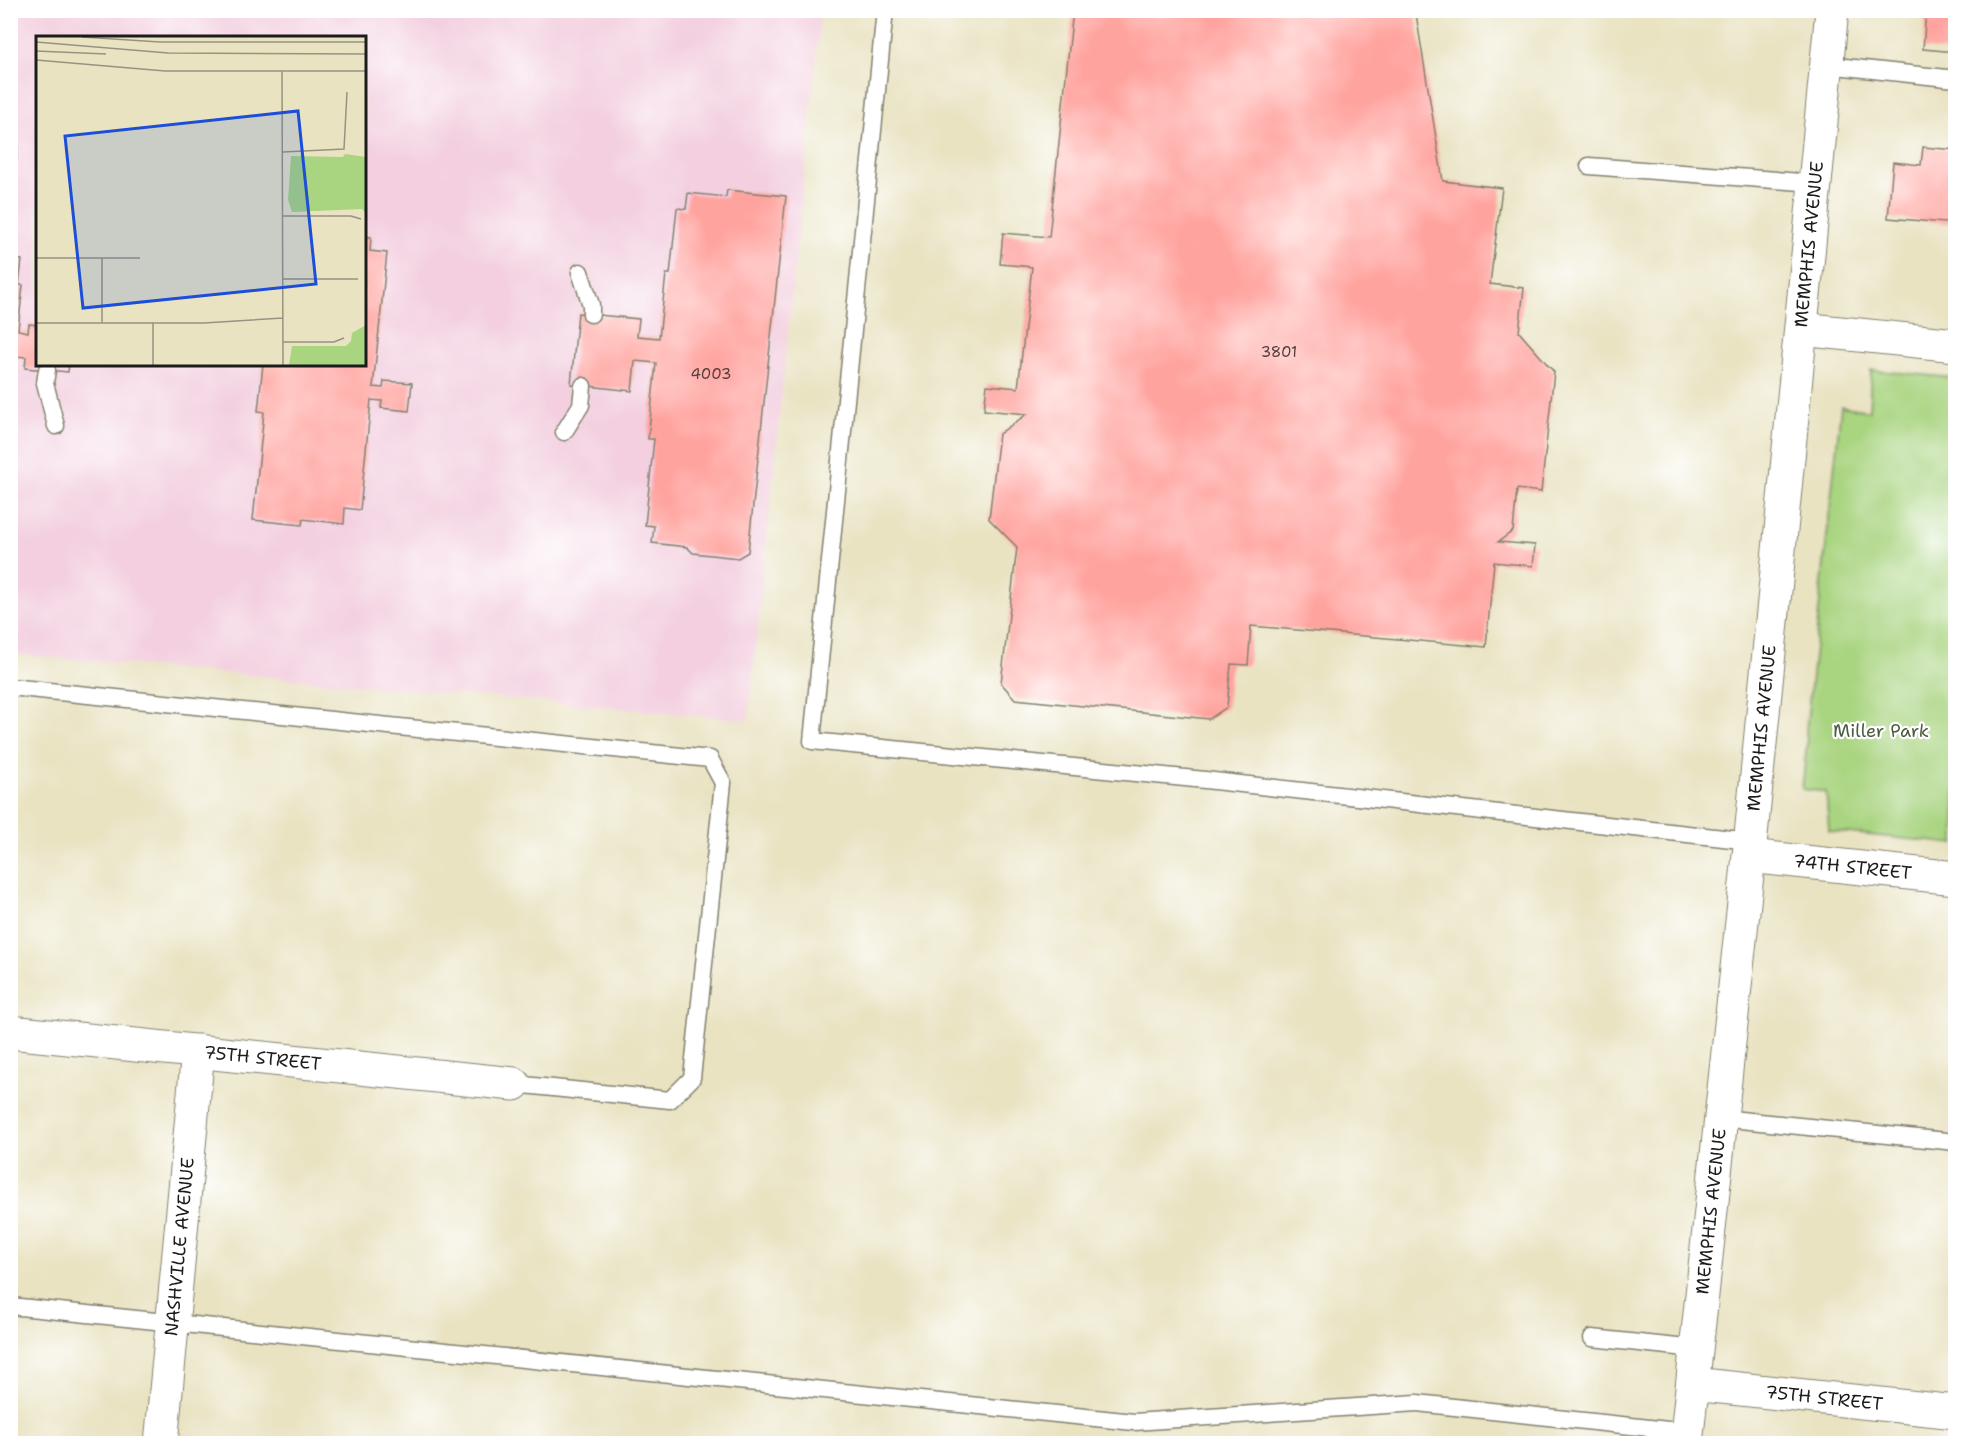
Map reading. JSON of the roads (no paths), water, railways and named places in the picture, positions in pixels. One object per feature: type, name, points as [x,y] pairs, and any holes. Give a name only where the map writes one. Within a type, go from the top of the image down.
[{"type":"street","name":"MEMPHIS AVENUE","points":[[1687,1438],[1749,848],[1832,10]]},
{"type":"street","points":[[1801,329],[1956,345]]},
{"type":"street","name":"74TH STREET","points":[[1749,848],[1956,878]]},
{"type":"street","name":"75TH STREET","points":[[10,1032],[514,1084]]},
{"type":"street","name":"NASHVILLE AVENUE","points":[[161,1443],[198,1051]]},
{"type":"street","name":"75TH STREET","points":[[1693,1384],[1956,1412]]},
{"type":"lane","points":[[885,10],[812,741],[1205,780],[1749,848]]},
{"type":"lane","points":[[1827,65],[1956,79]]},
{"type":"lane","points":[[1589,166],[1815,183]]},
{"type":"lane","points":[[580,272],[591,305],[591,314]]},
{"type":"lane","points":[[47,370],[45,383],[56,426]]},
{"type":"lane","points":[[564,432],[581,405],[583,386]]},
{"type":"lane","points":[[10,687],[710,759],[723,783],[692,1078],[670,1100],[514,1084]]},
{"type":"lane","points":[[1721,1118],[1956,1142]]},
{"type":"lane","points":[[10,1306],[1134,1422],[1417,1403],[1687,1438]]},
{"type":"lane","points":[[1592,1338],[1696,1349]]},
{"type":"park label","name":"Miller Park","points":[[1881,731]]}]
